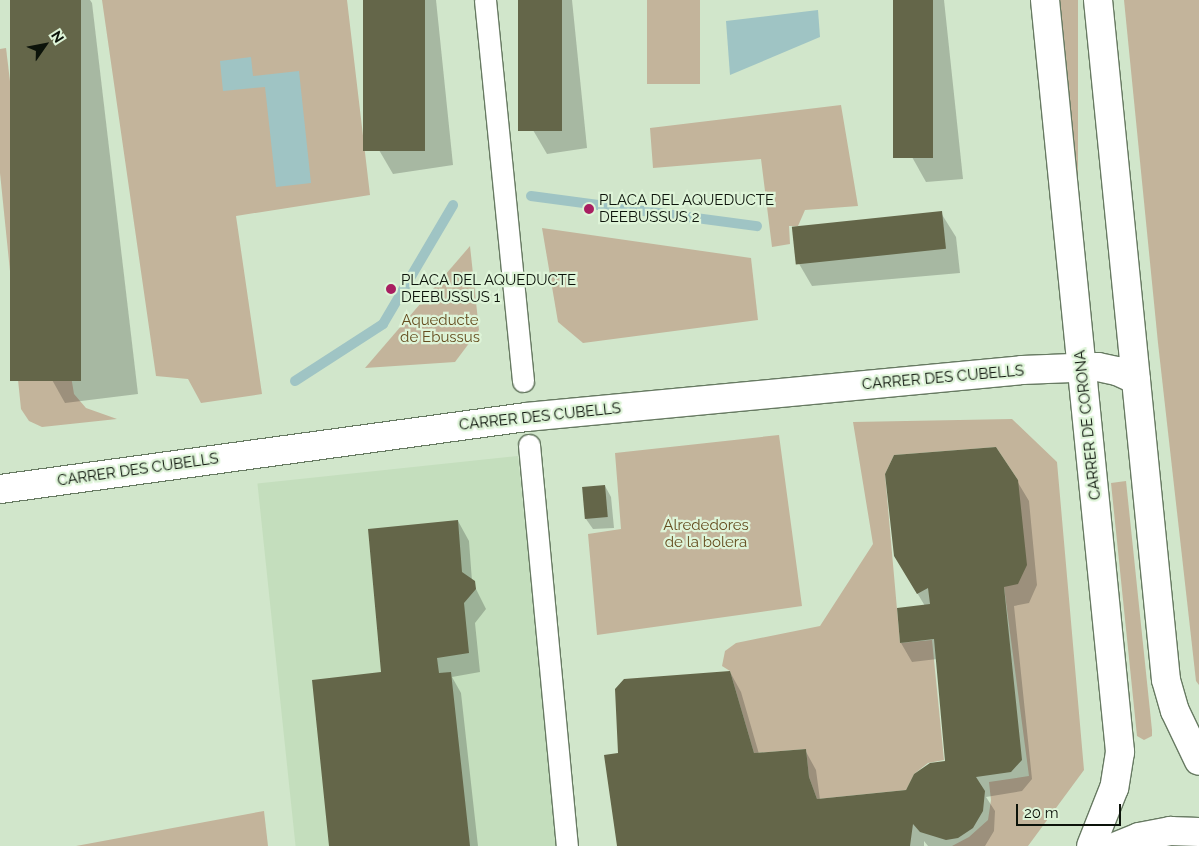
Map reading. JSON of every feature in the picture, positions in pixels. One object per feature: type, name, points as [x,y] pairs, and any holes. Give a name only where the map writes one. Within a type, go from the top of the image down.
[{"type":"street","points":[[485,0],[523,381]]},
{"type":"street","name":"CARRER DE CORONA","points":[[1045,0],[1120,752],[1114,788],[1091,846]]},
{"type":"street","points":[[1098,0],[1166,680],[1175,711],[1199,761]]},
{"type":"street","name":"CARRER DES CUBELLS","points":[[0,489],[526,417],[1022,370],[1082,367],[1117,371],[1136,380]]},
{"type":"street","points":[[530,445],[567,846]]},
{"type":"street","points":[[1116,846],[1138,837],[1170,831],[1199,832]]},
{"type":"shaded area","points":[[518,456],[559,846],[296,846],[257,483]]},
{"type":"green space","points":[[102,0],[347,0],[370,195],[236,216],[262,394],[201,403],[188,379],[156,376]]},
{"type":"green space","points":[[647,0],[700,0],[700,84],[647,84]]},
{"type":"green space","points":[[1059,0],[1078,0],[1078,256],[1059,256]]},
{"type":"green space","points":[[1124,0],[1199,0],[1199,685],[1196,681],[1158,343]]},
{"type":"green space","points":[[6,48],[34,281],[11,281],[0,173],[0,49]]},
{"type":"green space","points":[[841,105],[858,206],[805,210],[798,226],[789,226],[790,244],[772,247],[761,159],[653,168],[650,128]]},
{"type":"green space","points":[[542,228],[751,258],[758,320],[583,343],[558,322]]},
{"type":"green space","name":"Aqueducte de Ebussus","points":[[470,246],[479,330],[455,362],[365,368]]},
{"type":"green space","points":[[45,330],[50,379],[71,376],[74,394],[86,408],[117,419],[42,427],[29,421],[21,409],[13,331]]},
{"type":"green space","points":[[1012,419],[1057,462],[1084,770],[1028,846],[952,846],[969,837],[988,820],[991,800],[989,782],[1029,776],[1004,587],[1018,480],[996,447],[894,455],[885,474],[900,643],[932,640],[944,760],[928,763],[914,774],[906,790],[817,799],[809,777],[806,749],[754,753],[730,671],[722,666],[725,651],[736,643],[820,626],[873,544],[853,422]]},
{"type":"green space","name":"Alrededores de la bolera","points":[[779,435],[802,606],[597,635],[588,534],[621,529],[615,453]]},
{"type":"green space","points":[[1126,481],[1152,730],[1152,736],[1144,740],[1137,736],[1111,483]]},
{"type":"green space","points":[[264,811],[268,846],[76,846]]},
{"type":"water","points":[[818,10],[820,37],[730,75],[726,21]]},
{"type":"water","points":[[251,57],[253,76],[299,71],[311,183],[276,187],[265,87],[223,91],[220,61]]},
{"type":"building","points":[[10,0],[81,0],[81,381],[10,381]]},
{"type":"building","points":[[363,0],[425,0],[425,151],[363,151]]},
{"type":"building","points":[[518,0],[562,0],[562,131],[518,131]]},
{"type":"building","points":[[893,0],[933,0],[933,158],[893,158]]},
{"type":"building","points":[[942,211],[946,249],[796,265],[792,227]]},
{"type":"building","points":[[996,447],[1018,480],[1027,565],[1018,584],[1004,587],[1022,760],[1011,772],[976,777],[985,791],[983,811],[973,828],[958,838],[946,840],[920,832],[913,824],[910,846],[617,846],[604,755],[618,753],[615,689],[624,679],[730,671],[754,753],[806,749],[809,777],[817,799],[906,790],[914,774],[930,763],[945,761],[934,639],[900,643],[897,608],[930,604],[928,588],[917,594],[894,556],[885,474],[894,455]]},
{"type":"building","points":[[605,485],[608,517],[585,519],[582,487]]},
{"type":"building","points":[[458,520],[462,572],[475,581],[476,589],[464,603],[469,653],[437,658],[439,673],[451,672],[470,846],[329,846],[312,680],[381,672],[368,529]]},
{"type":"waterway","points":[[531,196],[757,226]]},
{"type":"waterway","points":[[295,381],[383,324],[453,205]]},
{"type":"place","name":"PLACA DEL AQUEDUCTE DEEBUSSUS 2","points":[[589,209]]},
{"type":"place","name":"PLACA DEL AQUEDUCTE DEEBUSSUS 1","points":[[391,289]]}]
